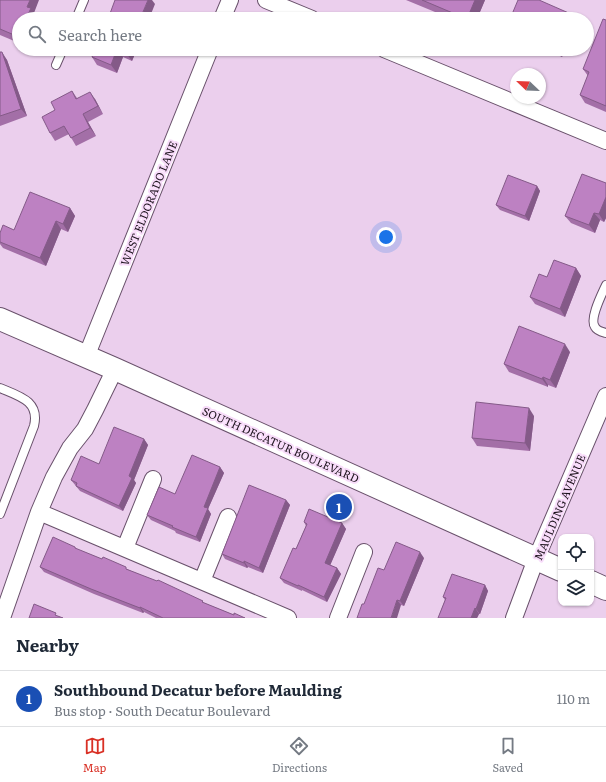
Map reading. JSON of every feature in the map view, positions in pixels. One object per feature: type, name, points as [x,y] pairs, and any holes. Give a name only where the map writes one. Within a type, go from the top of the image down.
[{"type":"main road","name":"SOUTH DECATUR BOULEVARD","points":[[0,320],[86,356],[558,569]]},
{"type":"main road","points":[[594,583],[606,589]]},
{"type":"street","points":[[225,12],[230,0]]},
{"type":"street","points":[[266,0],[295,12]]},
{"type":"street","name":"WEST ELDORADO LANE","points":[[86,356],[207,56]]},
{"type":"street","points":[[401,56],[606,141]]},
{"type":"street","points":[[2,618],[39,512],[54,477],[70,448],[88,422],[115,369]]},
{"type":"street","name":"MAULDING AVENUE","points":[[514,618],[536,559],[606,396]]},
{"type":"street","points":[[125,548],[153,479]]},
{"type":"street","points":[[39,512],[288,618]]},
{"type":"street","points":[[202,581],[228,517]]},
{"type":"street","points":[[338,618],[364,552]]},
{"type":"lane","points":[[79,12],[84,0]]},
{"type":"lane","points":[[56,65],[60,56]]},
{"type":"lane","points":[[606,286],[593,321],[596,329],[606,333]]},
{"type":"lane","points":[[0,388],[17,395],[30,403],[35,417],[34,426],[0,514]]},
{"type":"building","points":[[0,0],[30,0],[27,7],[31,8],[29,12],[12,12],[12,34],[0,29]]},
{"type":"building","points":[[115,0],[148,0],[143,12],[111,12]]},
{"type":"building","points":[[422,0],[475,0],[470,12],[450,12]]},
{"type":"building","points":[[518,0],[539,0],[566,12],[513,12]]},
{"type":"building","points":[[603,19],[606,20],[606,106],[580,95],[589,72],[583,69],[588,56],[594,56],[594,42]]},
{"type":"building","points":[[0,52],[2,52],[21,109],[0,116]]},
{"type":"building","points":[[92,56],[114,56],[111,65]]},
{"type":"building","points":[[72,91],[76,99],[90,92],[98,106],[83,114],[90,128],[71,138],[64,126],[50,133],[42,117],[55,110],[51,102]]},
{"type":"building","points":[[582,174],[606,183],[606,197],[599,214],[594,213],[589,225],[565,216]]},
{"type":"building","points":[[508,175],[537,186],[525,216],[496,205]]},
{"type":"building","points":[[30,192],[70,208],[63,224],[56,221],[40,258],[0,242],[0,233],[3,225],[14,230]]},
{"type":"building","points":[[554,260],[576,268],[560,309],[530,297],[539,274],[547,277]]},
{"type":"building","points":[[519,326],[565,344],[550,380],[543,377],[542,379],[504,364]]},
{"type":"building","points":[[476,402],[529,408],[525,443],[472,438]]},
{"type":"building","points":[[114,427],[144,439],[129,476],[132,478],[119,506],[76,486],[77,483],[71,480],[81,456],[99,464]]},
{"type":"building","points":[[192,455],[220,467],[204,507],[208,508],[196,537],[147,515],[159,487],[175,494]]},
{"type":"building","points":[[249,485],[286,500],[259,568],[244,561],[244,563],[222,554]]},
{"type":"building","points":[[309,509],[342,523],[325,563],[337,568],[324,597],[280,578],[293,548],[296,549],[307,524],[304,522]]},
{"type":"building","points":[[53,537],[75,548],[102,559],[103,557],[126,567],[126,569],[157,581],[158,580],[203,601],[202,602],[245,618],[163,618],[140,607],[91,589],[40,567]]},
{"type":"building","points":[[396,542],[420,552],[400,601],[397,600],[391,618],[357,618],[378,568],[384,570]]},
{"type":"building","points":[[452,574],[485,585],[471,618],[438,618],[446,598],[443,597]]},
{"type":"building","points":[[34,604],[56,613],[55,615],[63,618],[29,618]]},
{"type":"place","name":"Southbound Decatur before Maulding","points":[[339,507]]}]
